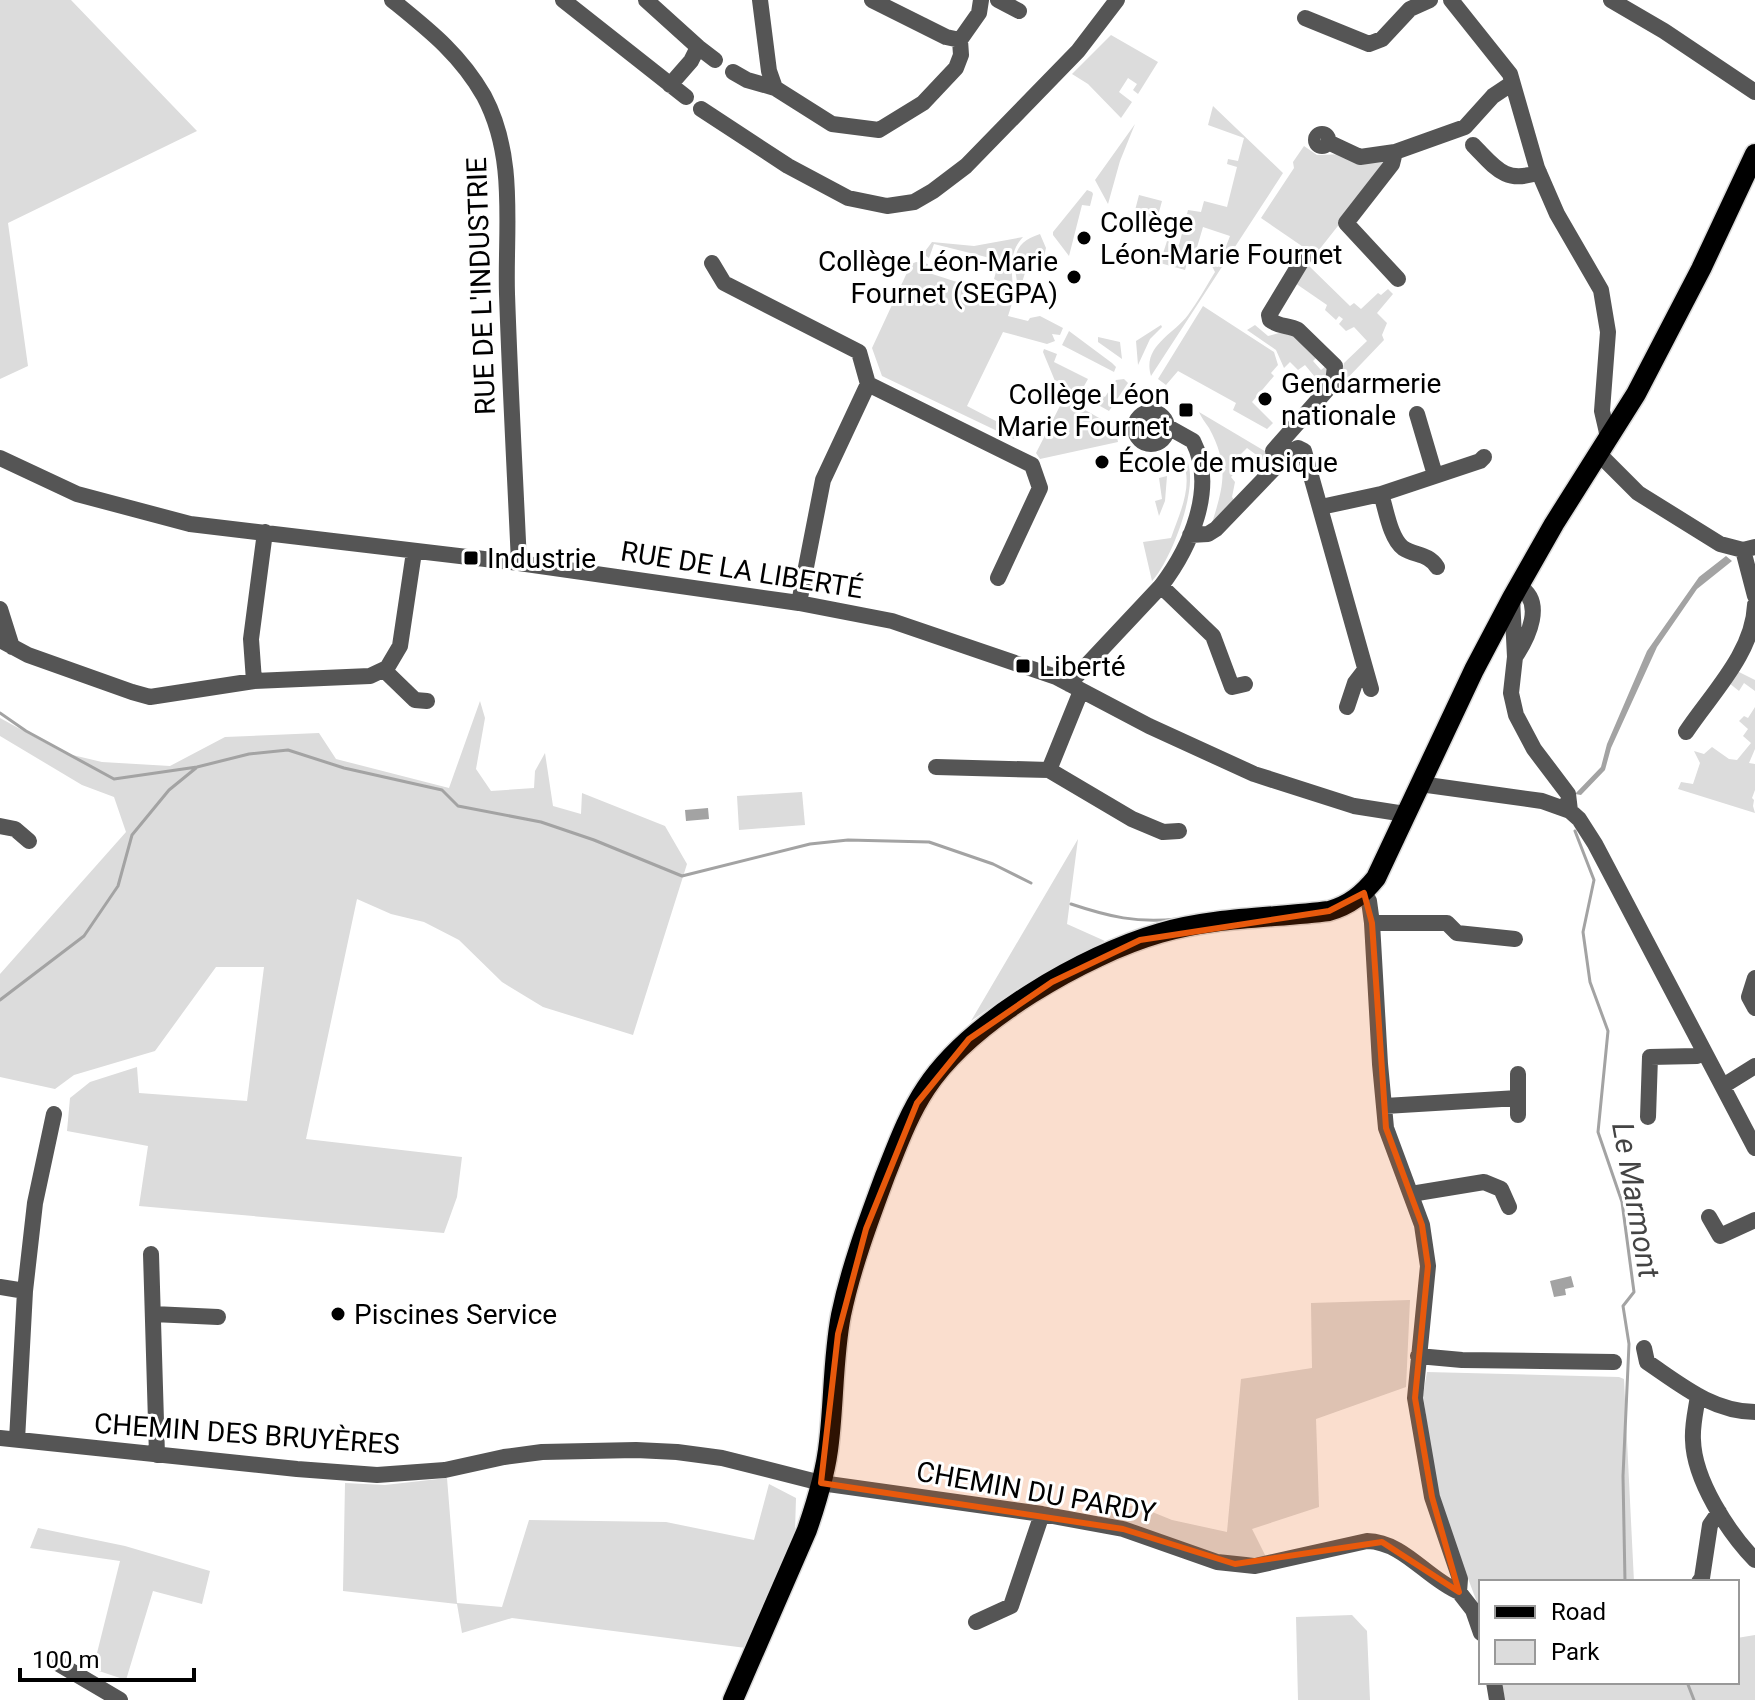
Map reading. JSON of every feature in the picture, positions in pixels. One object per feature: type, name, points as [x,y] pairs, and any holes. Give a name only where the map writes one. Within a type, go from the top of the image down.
[{"type":"main road","points":[[736,1694],[807,1530],[829,1443],[838,1334],[852,1269],[907,1122],[926,1088],[960,1047],[1025,998],[1109,952],[1181,928],[1329,911],[1346,905],[1364,893],[1376,878],[1515,592],[1643,380],[1701,269],[1755,154]]},
{"type":"street","name":"RUE DE L'INDUSTRIE","points":[[392,0],[446,43],[470,74],[485,99],[503,147],[507,171],[507,292],[519,563]]},
{"type":"street","points":[[563,0],[686,97]]},
{"type":"street","points":[[646,0],[715,60]]},
{"type":"street","points":[[760,0],[769,71],[775,88]]},
{"type":"street","points":[[872,0],[946,37],[960,40]]},
{"type":"street","points":[[733,72],[747,80],[775,88],[832,124],[879,130],[923,103],[956,68],[961,55],[960,40],[979,13],[981,0]]},
{"type":"street","points":[[998,0],[1019,11]]},
{"type":"street","points":[[701,109],[788,166],[848,198],[887,206],[914,202],[966,166],[1078,51],[1117,0]]},
{"type":"street","points":[[1305,18],[1369,44],[1382,39],[1410,9],[1430,0]]},
{"type":"street","points":[[1451,0],[1510,74],[1539,172],[1557,214],[1601,290],[1608,332],[1603,445],[1638,493],[1720,544],[1749,548],[1755,596]]},
{"type":"street","points":[[1611,0],[1664,31],[1755,92]]},
{"type":"street","points":[[670,85],[691,61],[698,47]]},
{"type":"street","points":[[1328,142],[1360,157],[1395,152],[1465,127],[1493,96],[1511,84]]},
{"type":"street","points":[[1473,145],[1500,172],[1511,177],[1527,177],[1539,172]]},
{"type":"street","points":[[1395,152],[1392,164],[1346,223],[1398,279]]},
{"type":"street","points":[[1281,460],[1273,451],[1333,383],[1335,375],[1335,366],[1298,330],[1270,320],[1269,315],[1304,257]]},
{"type":"street","points":[[712,263],[724,283],[859,352],[868,384],[823,480],[799,603]]},
{"type":"street","points":[[868,384],[1032,465],[1040,488],[998,578]]},
{"type":"street","points":[[1417,414],[1435,475]]},
{"type":"street","points":[[1049,770],[1075,687],[1172,572],[1190,535],[1200,502],[1201,461],[1193,441],[1168,427]]},
{"type":"street","points":[[1190,535],[1208,534],[1216,529],[1281,460],[1298,448],[1304,451],[1371,689]]},
{"type":"street","points":[[1321,507],[1381,494],[1480,461],[1484,457]]},
{"type":"street","name":"RUE DE LA LIBERTÉ","points":[[0,458],[77,494],[190,524],[519,563],[799,603],[892,621],[1075,687],[1254,774],[1354,806],[1405,814]]},
{"type":"street","points":[[1381,494],[1394,535],[1403,548],[1432,558],[1437,567]]},
{"type":"street","points":[[254,681],[251,639],[265,532]]},
{"type":"street","points":[[0,609],[6,643],[87,676],[150,697],[254,681],[370,676],[384,670],[393,661],[400,646],[414,552]]},
{"type":"street","points":[[1161,586],[1213,636],[1232,687],[1245,684]]},
{"type":"street","points":[[1515,592],[1515,657],[1511,693],[1516,715],[1534,749],[1568,794],[1570,811]]},
{"type":"street","points":[[1686,732],[1745,647],[1754,622],[1755,605]]},
{"type":"street","points":[[1204,654],[1213,636]]},
{"type":"street","points":[[384,670],[415,700],[427,701]]},
{"type":"street","points":[[1347,707],[1355,683],[1365,670]]},
{"type":"street","points":[[936,767],[1049,770],[1132,819],[1163,832],[1179,831]]},
{"type":"street","points":[[1420,784],[1542,801],[1570,811],[1579,819],[1755,1148]]},
{"type":"street","points":[[0,826],[15,829],[29,841]]},
{"type":"street","points":[[1364,893],[1369,901],[1372,923],[1386,1128],[1422,1225],[1428,1266],[1415,1398],[1432,1497],[1460,1579],[1459,1592],[1473,1610],[1479,1627]]},
{"type":"street","points":[[1372,923],[1447,923],[1457,933],[1515,939]]},
{"type":"street","points":[[1755,978],[1749,997],[1755,1008]]},
{"type":"street","points":[[1648,1117],[1650,1057],[1697,1056],[1704,1053]]},
{"type":"street","points":[[1723,1086],[1755,1066]]},
{"type":"street","points":[[1385,1106],[1518,1106],[1518,1074]]},
{"type":"street","points":[[8,1439],[35,1203],[54,1114]]},
{"type":"street","points":[[1411,1194],[1484,1182],[1501,1189],[1509,1207]]},
{"type":"street","points":[[1709,1217],[1720,1236],[1755,1220]]},
{"type":"street","points":[[151,1254],[157,1455]]},
{"type":"street","points":[[0,1287],[25,1291]]},
{"type":"street","points":[[153,1314],[218,1317]]},
{"type":"street","points":[[1418,1356],[1476,1361],[1614,1362]]},
{"type":"street","points":[[1643,1357],[1698,1396],[1734,1412],[1755,1412]]},
{"type":"street","points":[[1698,1396],[1693,1441],[1698,1467],[1734,1538],[1755,1560]]},
{"type":"street","name":"CHEMIN DES BRUYÈRES","points":[[8,1439],[377,1475],[445,1470],[542,1452],[636,1450],[703,1455],[821,1483]]},
{"type":"street","name":"CHEMIN DU PARDY","points":[[821,1483],[1042,1514],[1123,1529],[1217,1562],[1235,1564],[1255,1566],[1367,1541],[1382,1542],[1395,1548],[1445,1586],[1459,1592]]},
{"type":"street","points":[[1700,1580],[1710,1525],[1719,1512]]},
{"type":"street","points":[[976,1622],[1011,1606],[1042,1514]]},
{"type":"street","points":[[59,1664],[120,1700]]},
{"type":"highlighted area","points":[[1364,893],[1372,923],[1386,1128],[1422,1225],[1428,1266],[1415,1398],[1432,1497],[1459,1592],[1382,1542],[1235,1564],[1123,1529],[821,1483],[838,1334],[866,1229],[917,1103],[969,1039],[1052,982],[1140,940],[1329,911]]},
{"type":"green space","points":[[0,0],[71,0],[197,131],[8,223],[28,366],[0,379]]},
{"type":"green space","points":[[1111,35],[1158,62],[1138,94],[1133,90],[1137,84],[1128,78],[1119,92],[1132,102],[1121,118],[1088,84],[1072,74]]},
{"type":"green space","points":[[1213,106],[1283,173],[1151,376],[1149,366],[1155,349],[1188,315],[1215,272],[1212,266],[1218,267],[1230,236],[1203,227],[1195,254],[1190,254],[1185,270],[1160,263],[1167,241],[1179,245],[1188,210],[1201,212],[1204,201],[1227,207],[1237,167],[1227,164],[1228,159],[1238,161],[1244,138],[1208,125]]},
{"type":"green space","points":[[1135,124],[1120,161],[1108,204],[1095,180]]},
{"type":"green space","points":[[1304,146],[1317,155],[1346,154],[1383,161],[1386,165],[1315,255],[1261,218],[1294,168],[1293,162]]},
{"type":"green space","points":[[1087,190],[1093,194],[1090,206],[1082,205],[1069,256],[1053,232]]},
{"type":"green space","points":[[1139,195],[1162,201],[1156,223],[1133,218]]},
{"type":"green space","points":[[1040,234],[1046,248],[1043,260],[1030,257],[1019,292],[1015,264],[1018,250],[1023,243]]},
{"type":"green space","points":[[1023,237],[1013,255],[1013,289],[994,279],[996,272],[987,268],[990,258],[934,244],[929,258],[923,254],[932,242],[974,246]]},
{"type":"green space","points":[[911,264],[928,264],[926,272],[960,283],[959,289],[967,291],[965,299],[978,302],[981,293],[988,295],[992,283],[1015,294],[1008,316],[1028,321],[1040,316],[1063,328],[1060,335],[1052,334],[1055,341],[1047,344],[1003,332],[967,406],[1017,432],[1014,439],[882,376],[872,348]]},
{"type":"green space","points":[[1307,264],[1350,306],[1354,303],[1361,309],[1378,293],[1381,295],[1388,289],[1393,294],[1377,313],[1387,323],[1382,335],[1384,340],[1318,409],[1341,376],[1344,363],[1367,341],[1354,327],[1346,331],[1339,324],[1343,319],[1339,316],[1336,320],[1325,310],[1327,305],[1295,283]]},
{"type":"green space","points":[[1203,306],[1274,352],[1278,365],[1271,373],[1274,376],[1252,402],[1273,423],[1267,429],[1233,410],[1236,403],[1178,371],[1166,385],[1158,379]]},
{"type":"green space","points":[[1161,325],[1150,339],[1138,365],[1136,341]]},
{"type":"green space","points":[[1255,325],[1268,336],[1290,330],[1318,356],[1313,361],[1321,370],[1327,365],[1332,373],[1318,389],[1311,382],[1315,377],[1305,365],[1298,370],[1290,362],[1284,368],[1276,350],[1247,330]]},
{"type":"green space","points":[[1069,331],[1112,363],[1116,367],[1114,372],[1062,345]]},
{"type":"green space","points":[[1098,337],[1120,342],[1122,359],[1098,342]]},
{"type":"green space","points":[[1044,349],[1057,354],[1054,362],[1088,379],[1084,386],[1105,397],[1116,380],[1124,379],[1128,383],[1109,411],[1055,381]]},
{"type":"green space","points":[[1064,398],[1115,427],[1118,442],[1040,459],[1036,453]]},
{"type":"green space","points":[[1199,412],[1268,453],[1271,459],[1270,465],[1247,448],[1231,464],[1237,470],[1231,477],[1235,482],[1234,500],[1212,523],[1222,486],[1222,464],[1215,441]]},
{"type":"green space","points":[[1152,418],[1159,421],[1162,428],[1159,435],[1152,438],[1145,435],[1142,428],[1145,421]]},
{"type":"green space","points":[[1182,454],[1188,464],[1188,498],[1168,556],[1152,581],[1143,542],[1171,538],[1186,489],[1182,459],[1177,459]]},
{"type":"green space","points":[[1167,476],[1165,501],[1159,516],[1155,501],[1162,499],[1159,478]]},
{"type":"green space","points":[[1737,671],[1755,680],[1755,691],[1744,683],[1739,691],[1729,683]]},
{"type":"green space","points":[[480,701],[485,718],[476,769],[491,791],[534,788],[535,771],[545,753],[553,806],[581,814],[582,793],[665,826],[687,864],[633,1035],[543,1007],[502,982],[459,940],[424,922],[391,914],[357,899],[306,1139],[462,1157],[457,1197],[444,1233],[139,1206],[148,1146],[67,1131],[70,1098],[90,1082],[137,1067],[139,1093],[247,1101],[264,967],[216,967],[155,1051],[74,1075],[55,1089],[0,1077],[0,974],[126,832],[114,797],[82,785],[0,736],[0,718],[64,753],[102,762],[170,766],[225,737],[319,733],[336,759],[449,788]]},
{"type":"green space","points":[[1755,707],[1755,749],[1749,763],[1755,764],[1752,798],[1755,813],[1678,789],[1681,782],[1693,784],[1700,763],[1694,751],[1704,754],[1712,747],[1729,759],[1737,760],[1751,743],[1743,736],[1748,729],[1739,721],[1744,716],[1748,718]]},
{"type":"green space","points":[[802,792],[805,825],[739,830],[737,796]]},
{"type":"green space","points":[[1078,839],[1067,924],[1105,941],[1017,989],[971,1021]]},
{"type":"green space","points":[[1410,1300],[1406,1387],[1316,1419],[1319,1507],[1252,1529],[1266,1557],[1214,1558],[1145,1529],[1098,1516],[1135,1505],[1172,1520],[1227,1532],[1241,1379],[1312,1368],[1311,1303]]},
{"type":"green space","points":[[1427,1372],[1624,1379],[1634,1580],[1479,1580],[1479,1608],[1437,1496],[1423,1395]]},
{"type":"green space","points":[[447,1478],[457,1603],[502,1607],[529,1520],[666,1522],[754,1540],[769,1484],[796,1498],[795,1531],[746,1648],[512,1618],[462,1633],[457,1604],[343,1591],[345,1483],[385,1485]]},
{"type":"green space","points":[[38,1528],[125,1546],[210,1571],[202,1604],[153,1591],[126,1680],[93,1669],[120,1561],[30,1548]]},
{"type":"green space","points":[[1352,1615],[1367,1631],[1370,1700],[1298,1700],[1296,1617]]},
{"type":"green space","points":[[1755,1635],[1755,1700],[1505,1700],[1502,1684],[1739,1684],[1739,1638]]},
{"type":"shaded area","points":[[1726,556],[1732,561],[1697,589],[1657,647],[1611,748],[1605,770],[1581,795],[1575,794],[1601,767],[1607,744],[1647,651],[1699,577]]},
{"type":"shaded area","points":[[708,808],[709,819],[686,821],[685,810]]},
{"type":"shaded area","points":[[1571,1276],[1574,1287],[1565,1289],[1566,1295],[1554,1297],[1550,1281]]},
{"type":"waterway","points":[[0,713],[26,731],[114,779],[197,767],[249,754],[288,750],[344,768],[442,790],[458,806],[541,822],[682,876],[810,844],[848,840],[929,842],[993,864],[1031,883]]},
{"type":"waterway","points":[[0,1000],[84,936],[118,886],[132,835],[169,790],[196,768]]},
{"type":"waterway","name":"Le Marmont","points":[[1575,831],[1594,880],[1583,932],[1590,982],[1608,1031],[1598,1132],[1622,1202],[1634,1292],[1623,1306],[1629,1344],[1623,1476],[1625,1580]]},
{"type":"waterway","points":[[1071,904],[1123,918],[1177,919]]},
{"type":"waterway","name":"Le Marmont","points":[[1688,1684],[1694,1700]]},
{"type":"place","name":"Collège Léon-Marie Fournet","points":[[1084,238]]},
{"type":"place","name":"Collège Léon-Marie Fournet (SEGPA)","points":[[1074,277]]},
{"type":"place","name":"Gendarmerie nationale","points":[[1265,399]]},
{"type":"place","name":"Collège Léon Marie Fournet","points":[[1186,410]]},
{"type":"place","name":"École de musique","points":[[1102,462]]},
{"type":"place","name":"Industrie","points":[[471,558]]},
{"type":"place","name":"Liberté","points":[[1023,666]]},
{"type":"place","name":"Piscines Service","points":[[338,1314]]}]
